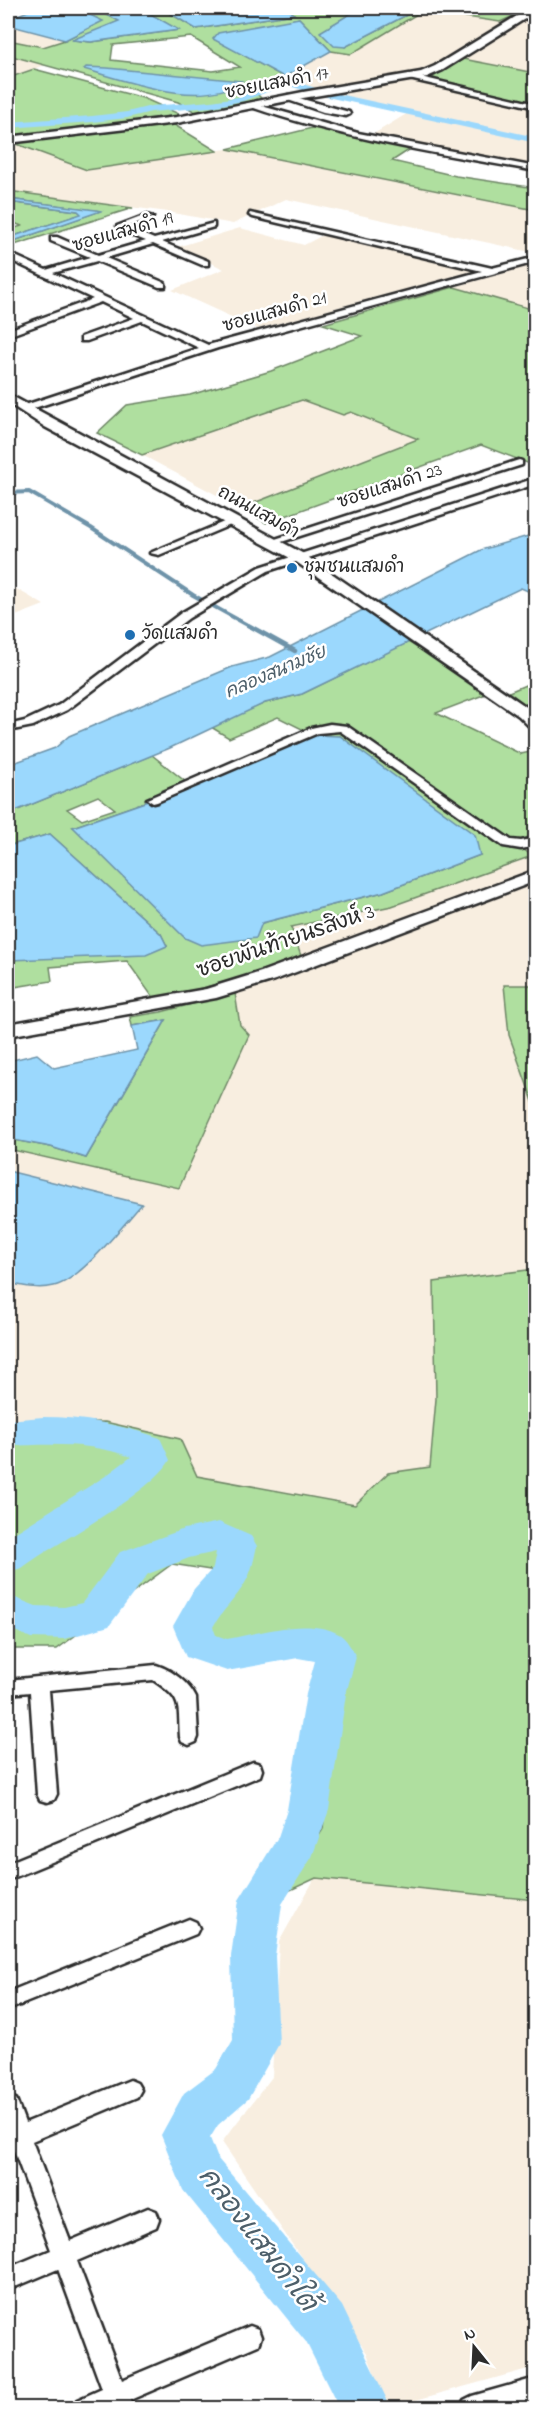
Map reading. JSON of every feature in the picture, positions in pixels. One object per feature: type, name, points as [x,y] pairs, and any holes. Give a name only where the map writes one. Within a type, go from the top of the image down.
[{"type":"street","name":"ซอยแสมดำ 17","points":[[8,140],[177,120],[303,94],[412,77],[439,68],[536,8]]},
{"type":"street","points":[[412,77],[536,106]]},
{"type":"street","points":[[288,97],[311,106],[346,114]]},
{"type":"street","points":[[254,105],[308,124],[340,132],[536,169]]},
{"type":"street","points":[[253,215],[492,270]]},
{"type":"street","points":[[149,217],[121,226],[121,228],[205,263]]},
{"type":"street","name":"ซอยแสมดำ 19","points":[[45,273],[211,225]]},
{"type":"street","points":[[54,239],[162,285]]},
{"type":"street","points":[[8,256],[209,349]]},
{"type":"street","name":"ซอยแสมดำ 21","points":[[25,408],[88,385],[209,349],[536,258]]},
{"type":"street","points":[[8,333],[101,298]]},
{"type":"street","points":[[84,339],[142,318]]},
{"type":"street","name":"ถนนแสมดำ","points":[[8,398],[139,472],[297,556],[525,713],[536,724]]},
{"type":"street","name":"ซอยแสมดำ 23","points":[[272,542],[519,463]]},
{"type":"street","points":[[8,728],[52,715],[139,649],[238,581],[297,556],[536,481]]},
{"type":"street","points":[[155,553],[235,521]]},
{"type":"street","points":[[153,799],[315,730],[330,727],[343,729],[376,749],[507,843],[521,846],[536,842]]},
{"type":"street","name":"ซอยพันท้ายนรสิงห์ 3","points":[[8,1030],[209,994],[268,976],[536,875]]},
{"type":"street","points":[[8,1687],[156,1672],[178,1687],[187,1698],[189,1737]]},
{"type":"street","points":[[39,1684],[47,1794]]},
{"type":"street","points":[[8,1872],[253,1770]]},
{"type":"street","points":[[8,2001],[189,1928]]},
{"type":"street","points":[[13,2138],[130,2090]]},
{"type":"street","points":[[8,2106],[13,2138],[63,2255],[118,2402]]},
{"type":"street","points":[[8,2279],[148,2219]]},
{"type":"street","points":[[85,2409],[118,2402],[250,2337]]},
{"type":"street","points":[[472,2409],[536,2389]]},
{"type":"shaded area","points":[[427,8],[470,13],[535,8],[535,73],[463,59],[433,77],[440,82],[535,103],[535,166],[372,135],[408,113],[317,95],[275,81],[331,51],[351,54]]},
{"type":"shaded area","points":[[8,25],[65,40],[44,47],[76,54],[8,78]]},
{"type":"shaded area","points":[[8,139],[87,170],[227,149],[535,210],[535,253],[286,199],[233,224],[168,212],[8,191]]},
{"type":"shaded area","points":[[240,228],[304,245],[325,234],[477,270],[258,329],[172,290],[224,269],[177,247]]},
{"type":"shaded area","points":[[535,264],[535,310],[454,287]]},
{"type":"shaded area","points":[[302,400],[343,415],[351,412],[419,439],[241,508],[142,455]]},
{"type":"shaded area","points":[[8,584],[44,605],[8,619]]},
{"type":"shaded area","points":[[535,835],[535,985],[504,986],[509,1035],[535,1107],[535,1269],[434,1282],[436,1399],[430,1468],[388,1473],[355,1505],[197,1476],[180,1439],[105,1422],[8,1423],[8,1149],[179,1188],[240,1025],[233,980],[257,973],[291,928],[392,906],[531,856],[514,842]]},
{"type":"shaded area","points":[[315,1878],[535,1900],[535,2367],[387,2408],[367,2353],[222,2142],[272,2077],[279,1942]]},
{"type":"green space","points":[[75,8],[93,8],[120,21],[74,40],[91,42],[178,30],[140,8],[161,8],[196,29],[294,14],[287,8],[360,8],[321,32],[345,47],[420,8],[427,8],[351,54],[331,51],[299,18],[214,39],[284,77],[254,91],[262,99],[197,113],[178,102],[8,55],[8,40],[43,47],[65,40],[102,21]],"holes":[[[191,37],[240,67],[213,71],[111,60],[113,45]]]},
{"type":"green space","points":[[431,8],[531,8],[500,22],[466,17],[469,13]]},
{"type":"green space","points":[[463,59],[535,73],[535,103],[434,80],[433,77]]},
{"type":"green space","points":[[34,69],[143,98],[179,114],[177,117],[8,138],[8,78]]},
{"type":"green space","points":[[173,124],[217,151],[87,170],[14,143]]},
{"type":"green space","points":[[312,128],[412,148],[392,161],[456,176],[535,188],[535,210],[227,149]]},
{"type":"green space","points":[[8,191],[133,208],[8,247],[8,243],[100,211],[8,199]]},
{"type":"green space","points":[[8,202],[78,211],[82,214],[8,238],[8,230],[22,226],[8,221]]},
{"type":"green space","points":[[454,287],[535,310],[535,466],[481,445],[266,523],[241,508],[418,439],[351,412],[343,415],[302,400],[142,455],[97,433],[127,405],[190,395],[271,371],[362,336],[323,324]]},
{"type":"green space","points":[[408,642],[454,670],[486,694],[436,713],[521,754],[535,751],[535,835],[514,842],[532,856],[392,906],[291,927],[301,956],[191,991],[154,999],[127,961],[50,967],[52,981],[8,988],[8,958],[10,960],[167,946],[161,934],[50,834],[8,846],[8,814],[152,755],[191,786],[73,827],[262,923],[383,892],[480,855],[340,736],[314,735],[278,717],[229,738],[211,727],[265,703],[302,694]],"holes":[[[98,796],[115,809],[82,820],[67,809]]]},
{"type":"green space","points":[[535,681],[535,712],[509,692]]},
{"type":"green space","points":[[504,985],[535,985],[535,1107],[509,1035]]},
{"type":"green space","points":[[235,993],[240,1025],[249,1035],[179,1188],[8,1149],[8,1139],[51,1147],[86,1158],[166,1020],[132,1026],[130,1017],[161,1012]]},
{"type":"green space","points":[[535,1269],[535,1900],[316,1878],[284,1893],[323,1829],[334,1723],[347,1659],[336,1634],[235,1646],[213,1645],[207,1616],[238,1579],[210,1570],[172,1564],[57,1649],[8,1649],[8,1423],[105,1422],[180,1439],[197,1476],[355,1505],[388,1473],[430,1467],[436,1399],[434,1282]]},
{"type":"water","points":[[17,8],[75,8],[103,21],[65,40],[8,25],[8,19],[28,11]]},
{"type":"water","points":[[93,8],[140,8],[179,30],[91,42],[72,40],[119,21]]},
{"type":"water","points":[[161,8],[287,8],[294,14],[196,29]]},
{"type":"water","points":[[360,8],[420,8],[345,47],[334,46],[320,32]]},
{"type":"water","points":[[299,18],[331,51],[284,77],[213,39],[218,33]]},
{"type":"water","points":[[86,67],[242,81],[225,89],[206,93],[185,93],[142,86],[84,69]]},
{"type":"water","points":[[8,199],[101,211],[8,243],[8,238],[81,214],[78,211],[8,202]]},
{"type":"water","name":"คลองสนามชัย","points":[[535,534],[535,594],[521,588],[302,694],[265,703],[170,748],[8,814],[8,765],[55,748],[69,736],[232,667],[270,657],[481,550]]},
{"type":"water","points":[[314,735],[340,736],[475,835],[480,855],[383,892],[262,923],[256,938],[201,945],[185,938],[73,827],[191,786]]},
{"type":"water","points":[[50,834],[161,934],[167,946],[146,955],[10,960],[8,958],[8,846]]},
{"type":"water","points":[[166,1020],[86,1158],[51,1147],[8,1139],[8,1061],[37,1054],[54,1068],[137,1050],[132,1026]]},
{"type":"water","points":[[8,1171],[142,1204],[101,1251],[65,1282],[42,1288],[8,1283]]},
{"type":"waterway","points":[[8,125],[92,119],[127,115],[151,109],[211,104],[240,99],[267,87],[286,82],[327,94],[536,140]]},
{"type":"waterway","points":[[8,493],[29,492],[91,528],[193,595],[251,627]]},
{"type":"waterway","name":"คลองสนามชัย","points":[[248,625],[295,651]]},
{"type":"waterway","name":"คลองแสมดำใต้","points":[[8,1433],[61,1431],[113,1437],[147,1448],[152,1460],[117,1487],[8,1557]]},
{"type":"waterway","name":"คลองแสมดำใต้","points":[[8,1610],[31,1622],[64,1623],[95,1615],[134,1563],[184,1544],[219,1537],[238,1546],[231,1574],[208,1600],[193,1626],[200,1646],[227,1655],[298,1642],[326,1646],[336,1657],[326,1694],[308,1810],[297,1844],[261,1900],[253,1956],[256,2044],[232,2084],[201,2109],[185,2135],[200,2174],[324,2324],[366,2408]]},
{"type":"place","name":"ชุมชนแสมดำ","points":[[292,568]]},
{"type":"place","name":"วัดแสมดำ","points":[[130,635]]}]
